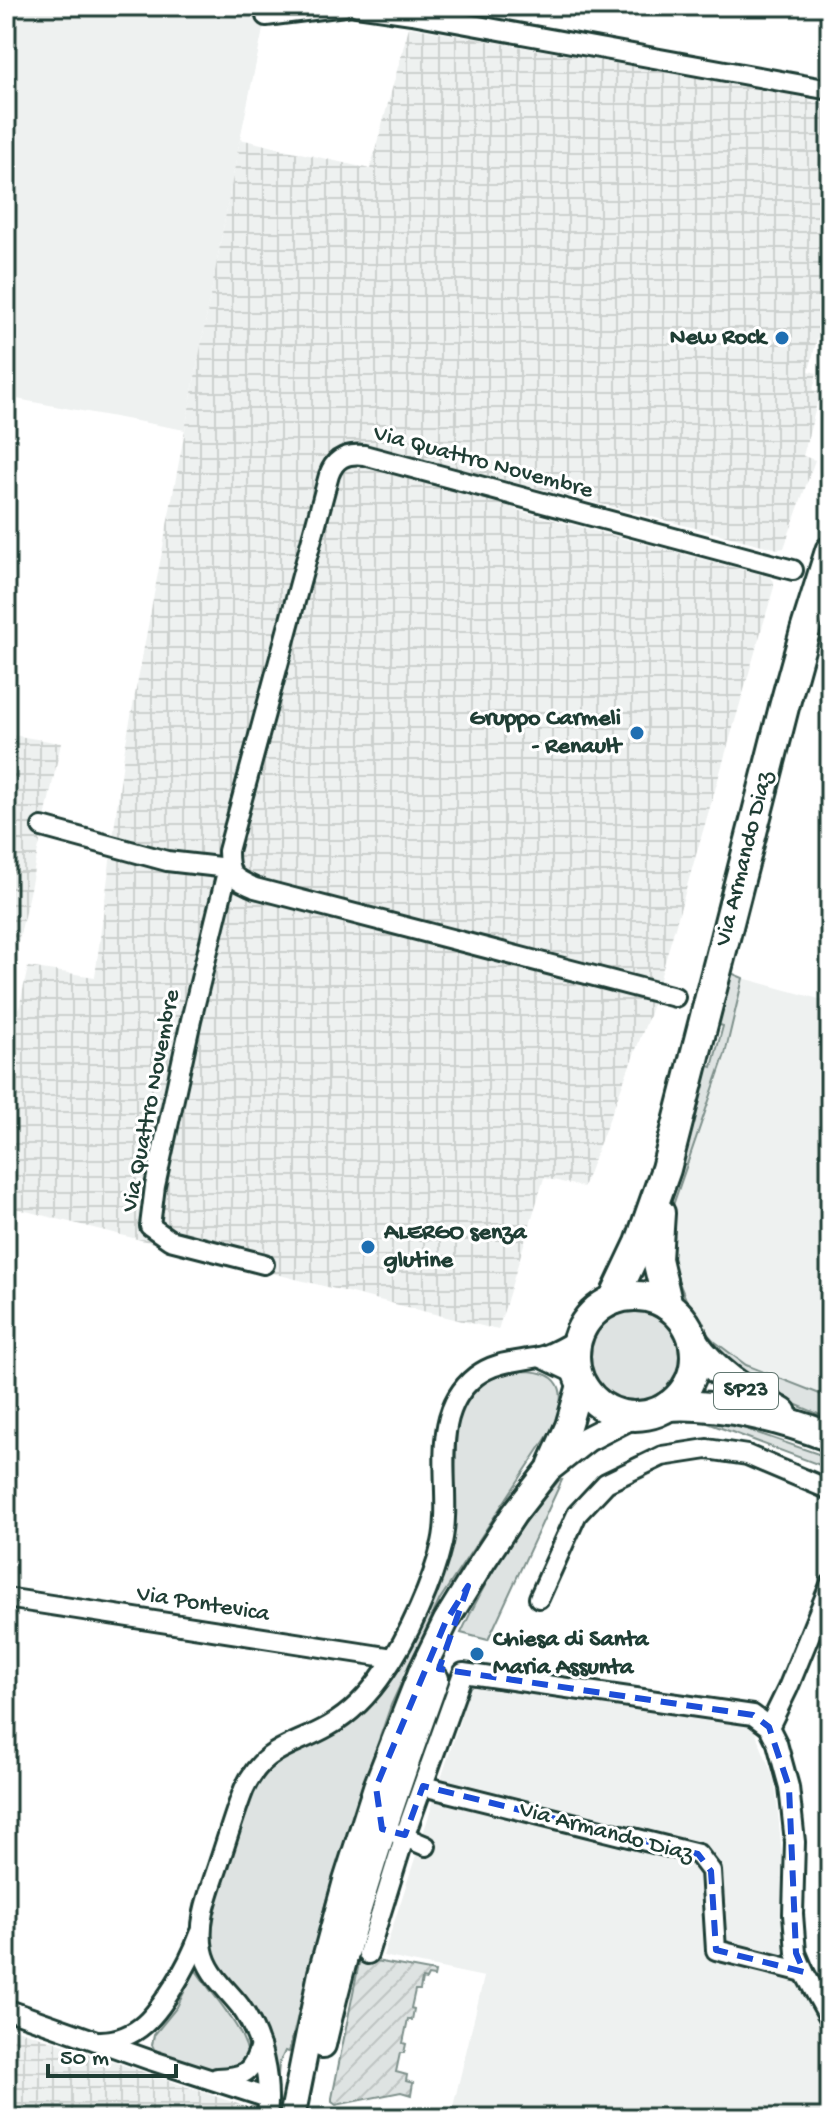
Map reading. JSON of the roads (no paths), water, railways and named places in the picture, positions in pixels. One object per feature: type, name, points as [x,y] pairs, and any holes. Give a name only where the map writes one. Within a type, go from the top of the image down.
[{"type":"main road","name":"Via Armando Diaz","points":[[613,1300],[640,1243],[666,1169],[784,707],[830,551]]},
{"type":"main road","name":"Via Armando Diaz","points":[[666,1169],[657,1259],[668,1306]]},
{"type":"main road","points":[[292,2118],[321,1973],[376,1787],[422,1670],[446,1621],[498,1537],[549,1469],[568,1426],[579,1379],[575,1351],[577,1339],[588,1318],[601,1307],[627,1296],[641,1296],[668,1306],[685,1322],[694,1343],[691,1378],[678,1398],[651,1414],[632,1416],[602,1406],[579,1379]]},
{"type":"main road","name":"SP23","points":[[694,1343],[704,1357],[732,1382],[818,1432]]},
{"type":"main road","name":"SP23","points":[[668,1406],[721,1407],[818,1432]]},
{"type":"main road","points":[[549,1469],[587,1439],[632,1416]]},
{"type":"main road","points":[[307,2118],[339,1975],[394,1832],[429,1696],[468,1586]]},
{"type":"main road","points":[[376,1787],[394,1832]]},
{"type":"street","points":[[266,16],[345,6]]},
{"type":"street","points":[[357,6],[830,90]]},
{"type":"street","name":"Via Quattro Novembre","points":[[264,1264],[170,1240],[150,1226],[155,1186],[191,1020],[228,868],[228,851],[332,466],[346,455],[364,455],[793,570]]},
{"type":"street","points":[[42,827],[167,861],[228,868],[235,879],[255,888],[675,997]]},
{"type":"street","points":[[91,2040],[115,2040],[138,2030],[156,2013],[188,1964],[240,1801],[253,1773],[279,1749],[320,1731],[346,1714],[375,1685],[393,1658],[425,1591],[442,1541],[446,1438],[457,1399],[470,1382],[487,1369],[507,1361],[540,1357],[577,1339]]},
{"type":"street","points":[[540,1357],[579,1379]]},
{"type":"street","points":[[539,1598],[577,1514],[606,1483],[662,1456],[707,1449],[747,1455],[830,1490]]},
{"type":"street","points":[[769,1727],[830,1585]]},
{"type":"street","name":"Via Pontevica","points":[[6,1598],[393,1658]]},
{"type":"street","points":[[368,1954],[394,1832],[423,1786],[463,1673],[753,1715],[769,1727],[777,1743],[789,1787],[795,1842],[793,1914],[796,1953],[830,2019]]},
{"type":"street","points":[[429,1696],[444,1728]]},
{"type":"street","name":"Via Armando Diaz","points":[[423,1786],[698,1854],[711,1871],[716,1950],[804,1972]]},
{"type":"street","points":[[394,1832],[426,1846]]},
{"type":"street","points":[[201,1931],[209,1969]]},
{"type":"street","points":[[188,1964],[200,1963],[209,1969],[246,2014],[260,2046],[265,2068],[267,2118]]},
{"type":"street","points":[[6,2009],[268,2098]]},
{"type":"street","points":[[138,2030],[138,2049],[150,2060]]},
{"type":"street","points":[[210,2079],[247,2073],[255,2062],[260,2046]]},
{"type":"place","name":"New Rock","points":[[782,338]]},
{"type":"place","name":"Gruppo Carmeli - Renault","points":[[637,733]]},
{"type":"place","name":"ALERGO senza glutine","points":[[368,1247]]},
{"type":"place","name":"Chiesa di Santa Maria Assunta","points":[[477,1654]]}]
